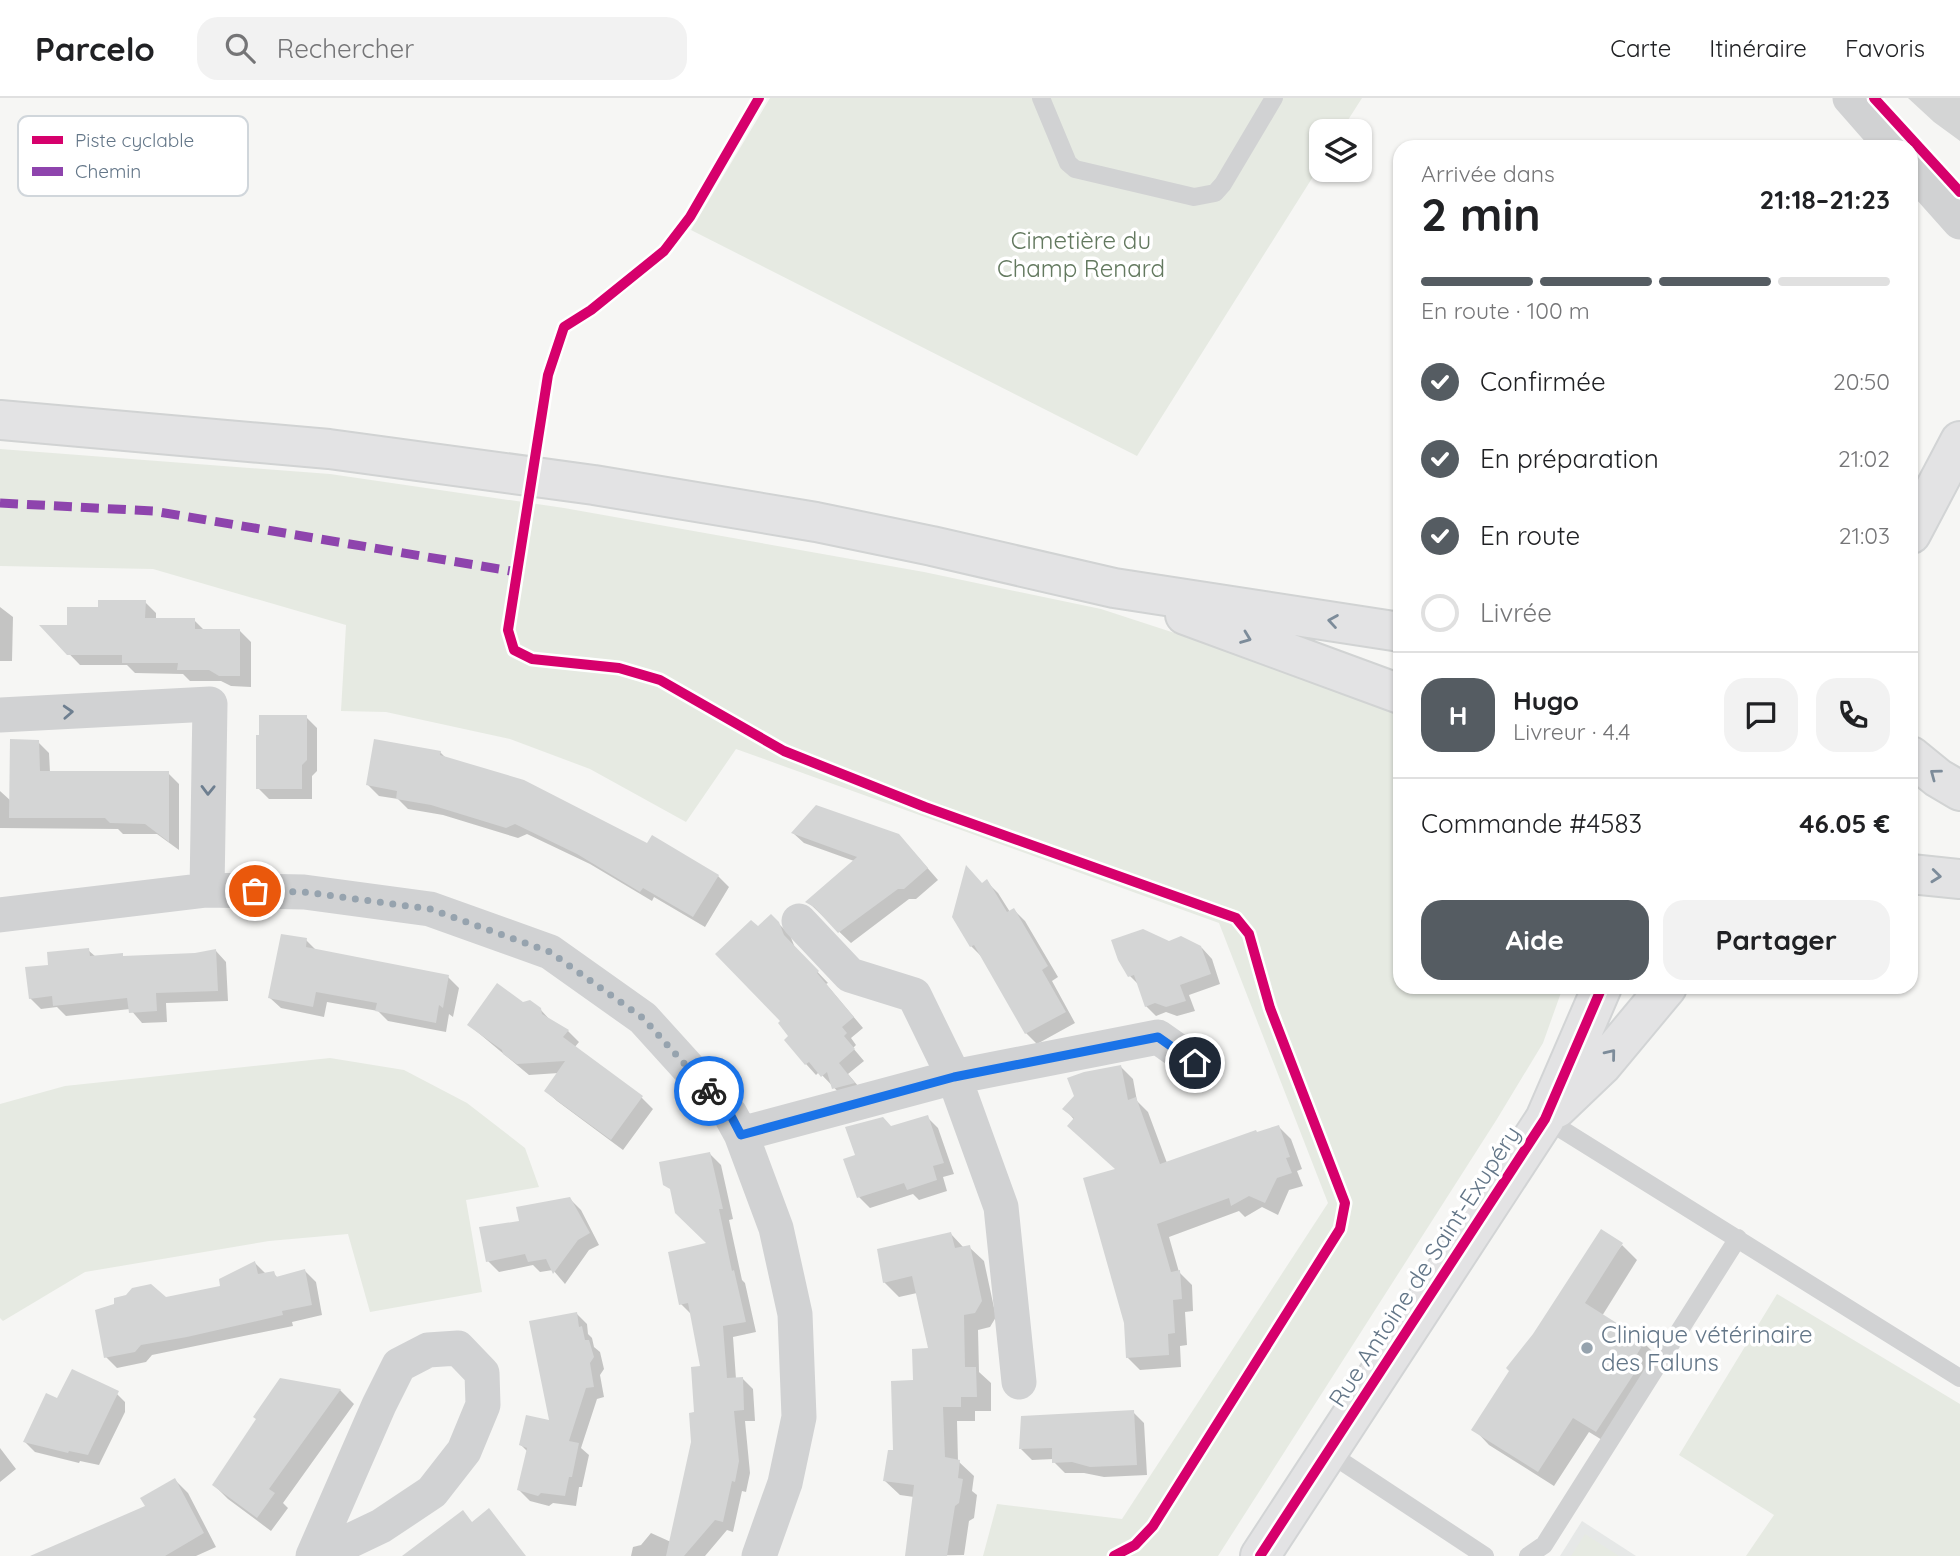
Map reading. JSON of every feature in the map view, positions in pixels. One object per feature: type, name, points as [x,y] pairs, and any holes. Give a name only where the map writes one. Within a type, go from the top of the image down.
[{"type":"main road","points":[[0,420],[328,449],[594,485],[816,522],[1114,588],[1393,631]]},
{"type":"main road","points":[[1918,473],[1960,433]]},
{"type":"main road","points":[[1918,521],[1960,441]]},
{"type":"main road","points":[[1114,588],[1393,691]]},
{"type":"main road","points":[[1918,761],[1960,791]]},
{"type":"main road","points":[[1918,875],[1960,879]]},
{"type":"main road","name":"Rue Antoine de Saint-Exupéry","points":[[1260,1556],[1545,1119],[1599,994]]},
{"type":"main road","name":"Rue Antoine de Saint-Exupéry","points":[[1545,1119],[1602,1065],[1661,994]]},
{"type":"street","points":[[1850,98],[1887,140]]},
{"type":"street","points":[[1918,175],[1960,222]]},
{"type":"street","points":[[0,715],[210,704],[207,890]]},
{"type":"street","points":[[0,915],[207,890],[304,892],[430,909],[550,952],[643,1018],[730,1114],[741,1135],[776,1228],[795,1314],[799,1417],[785,1483],[759,1556]]},
{"type":"street","points":[[799,921],[849,975],[914,995],[954,1077],[1001,1207],[1019,1382]]},
{"type":"street","points":[[741,1135],[954,1077],[1158,1037],[1195,1063]]},
{"type":"street","points":[[458,1348],[482,1373],[483,1405],[464,1451],[432,1492],[381,1526],[316,1556],[379,1405],[399,1365],[428,1350],[458,1348]]},
{"type":"lane","points":[[1041,98],[1068,163],[1076,169],[1194,197],[1214,193],[1223,184],[1274,98]]},
{"type":"lane","points":[[1545,1119],[1960,1378]]},
{"type":"lane","points":[[1528,1556],[1544,1545],[1738,1238]]},
{"type":"lane","points":[[1329,1453],[1485,1556]]},
{"type":"shaded area","points":[[1582,1521],[1636,1556],[1560,1556]]},
{"type":"green space","name":"Cimetière du Champ Renard","points":[[770,98],[1362,98],[1349,119],[1309,119],[1310,182],[1137,456],[691,230]]},
{"type":"green space","points":[[0,449],[330,474],[564,508],[924,572],[1101,609],[1322,681],[1393,707],[1393,994],[1560,994],[1543,1043],[1497,1119],[1218,1556],[983,1556],[997,1504],[1122,1519],[1328,1203],[1219,923],[736,749],[686,822],[590,769],[510,739],[386,712],[341,711],[346,625],[153,569],[0,566]]},
{"type":"green space","points":[[330,1058],[404,1070],[467,1103],[525,1148],[539,1187],[466,1200],[482,1292],[370,1312],[348,1234],[269,1241],[85,1272],[3,1321],[0,1318],[0,1104],[65,1086]]},
{"type":"green space","points":[[1777,1294],[1960,1404],[1960,1556],[1746,1556],[1774,1515],[1679,1455]]},
{"type":"green space","points":[[1585,1534],[1619,1556],[1571,1556]]},
{"type":"building","points":[[1908,98],[1960,98],[1960,141],[1934,122]]},
{"type":"building","points":[[98,600],[146,600],[145,618],[195,618],[195,629],[240,629],[240,676],[219,676],[209,670],[177,670],[178,663],[122,663],[122,655],[67,655],[39,625],[67,625],[67,607],[98,607]]},
{"type":"building","points":[[259,715],[307,715],[307,760],[302,765],[302,789],[256,789],[256,735],[259,735]]},
{"type":"building","points":[[10,739],[39,740],[40,771],[169,771],[169,842],[145,824],[110,823],[105,818],[9,818]]},
{"type":"building","points":[[374,739],[441,751],[440,755],[524,780],[647,843],[652,835],[719,875],[693,917],[643,888],[640,892],[577,854],[515,824],[506,828],[431,805],[396,799],[397,791],[366,785]]},
{"type":"building","points":[[816,805],[899,834],[928,868],[904,889],[898,889],[838,933],[814,907],[805,902],[857,857],[791,833]]},
{"type":"building","points":[[966,865],[982,883],[987,879],[1007,912],[1014,908],[1048,966],[1042,970],[1066,1012],[1025,1034],[974,945],[970,947],[952,917]]},
{"type":"building","points":[[771,914],[779,922],[784,935],[819,971],[817,973],[854,1017],[842,1027],[847,1033],[844,1036],[855,1049],[839,1063],[855,1083],[832,1089],[827,1072],[821,1077],[809,1062],[805,1065],[784,1040],[788,1036],[778,1023],[780,1021],[715,954],[751,920],[758,926]]},
{"type":"building","points":[[1143,929],[1169,941],[1181,936],[1201,946],[1211,974],[1180,985],[1186,1001],[1166,1007],[1155,1003],[1145,1007],[1134,975],[1128,977],[1111,940]]},
{"type":"building","points":[[281,934],[307,938],[306,947],[449,975],[443,1008],[439,1005],[436,1023],[375,1011],[377,1003],[316,992],[313,1007],[268,998]]},
{"type":"building","points":[[89,948],[90,956],[195,953],[216,949],[218,991],[156,993],[157,1011],[129,1013],[127,998],[53,1006],[52,996],[29,999],[25,967],[48,965],[47,952]]},
{"type":"building","points":[[497,983],[523,1002],[530,1000],[541,1008],[542,1014],[569,1030],[563,1037],[643,1096],[611,1140],[544,1091],[565,1061],[517,1064],[467,1025]]},
{"type":"building","points":[[1121,1065],[1128,1100],[1136,1097],[1160,1164],[1256,1130],[1257,1132],[1279,1125],[1290,1157],[1286,1158],[1292,1173],[1277,1178],[1265,1203],[1249,1196],[1231,1206],[1229,1198],[1157,1224],[1171,1272],[1180,1270],[1182,1299],[1173,1300],[1175,1333],[1168,1334],[1169,1355],[1126,1358],[1124,1323],[1083,1178],[1115,1169],[1067,1126],[1074,1118],[1062,1109],[1074,1096],[1067,1078]]},
{"type":"building","points":[[928,1115],[944,1163],[933,1166],[937,1180],[907,1190],[904,1183],[857,1198],[843,1159],[855,1155],[845,1127],[883,1117],[891,1126]]},
{"type":"building","points":[[710,1152],[723,1209],[719,1209],[732,1271],[734,1270],[746,1322],[723,1326],[727,1378],[743,1377],[744,1410],[734,1411],[739,1461],[723,1522],[715,1520],[684,1556],[666,1556],[691,1442],[689,1413],[694,1412],[691,1367],[700,1366],[688,1303],[679,1305],[668,1252],[706,1243],[675,1213],[670,1189],[663,1185],[659,1162]]},
{"type":"building","points":[[570,1197],[590,1233],[578,1240],[553,1274],[546,1259],[528,1262],[525,1254],[486,1262],[479,1227],[519,1221],[516,1207]]},
{"type":"building","name":"Clinique vétérinaire des Faluns","points":[[1601,1229],[1623,1243],[1585,1303],[1645,1341],[1636,1356],[1643,1360],[1596,1432],[1573,1418],[1538,1472],[1471,1430],[1509,1371],[1506,1368],[1533,1334]]},
{"type":"building","points":[[951,1232],[955,1248],[970,1245],[982,1301],[975,1313],[964,1315],[965,1367],[976,1367],[977,1397],[961,1397],[961,1407],[943,1407],[945,1457],[960,1460],[958,1478],[963,1479],[959,1503],[955,1506],[947,1556],[905,1556],[914,1485],[883,1481],[888,1450],[893,1450],[891,1381],[913,1380],[912,1349],[928,1348],[912,1276],[883,1283],[877,1249]]},
{"type":"building","points":[[255,1261],[258,1274],[274,1271],[276,1277],[305,1269],[312,1305],[282,1311],[283,1315],[141,1345],[135,1352],[104,1358],[95,1310],[114,1304],[114,1298],[126,1295],[132,1288],[151,1284],[166,1297],[220,1286],[219,1279]]},
{"type":"building","points":[[577,1312],[579,1327],[582,1326],[585,1340],[589,1340],[594,1357],[590,1363],[594,1387],[586,1388],[569,1441],[579,1443],[565,1496],[541,1493],[538,1496],[517,1490],[527,1448],[519,1445],[526,1415],[549,1420],[529,1321]]},
{"type":"building","points":[[72,1369],[119,1391],[88,1455],[23,1442],[46,1393],[57,1398]]},
{"type":"building","points":[[280,1378],[341,1389],[269,1489],[275,1493],[257,1518],[212,1485]]},
{"type":"building","points":[[1134,1410],[1137,1465],[1090,1467],[1072,1462],[1052,1463],[1052,1448],[1019,1449],[1021,1416]]},
{"type":"building","points":[[175,1478],[204,1533],[165,1556],[30,1556],[145,1506],[140,1498]]},
{"type":"building","points":[[489,1508],[526,1556],[402,1556],[463,1510],[472,1522]]},
{"type":"marked path","points":[[0,503],[153,511],[517,572]]},
{"type":"cycle path","points":[[759,98],[690,217],[664,251],[591,310],[564,327],[548,375],[508,630],[514,650],[532,659],[619,668],[660,680],[784,751],[925,807],[1236,918],[1249,934],[1270,1008],[1345,1203],[1340,1229],[1153,1526],[1135,1545],[1114,1556]]},
{"type":"cycle path","points":[[1874,98],[1912,140]]},
{"type":"cycle path","points":[[1918,146],[1960,192]]},
{"type":"cycle path","points":[[1260,1556],[1545,1119],[1599,994]]},
{"type":"way so far","points":[[255,891],[304,892],[430,909],[550,952],[643,1018],[709,1091]]},
{"type":"place","name":"Clinique vétérinaire des Faluns","points":[[1587,1348]]},
{"type":"route","points":[[709,1091],[730,1114],[741,1135],[954,1077],[1158,1037],[1195,1063]]}]
